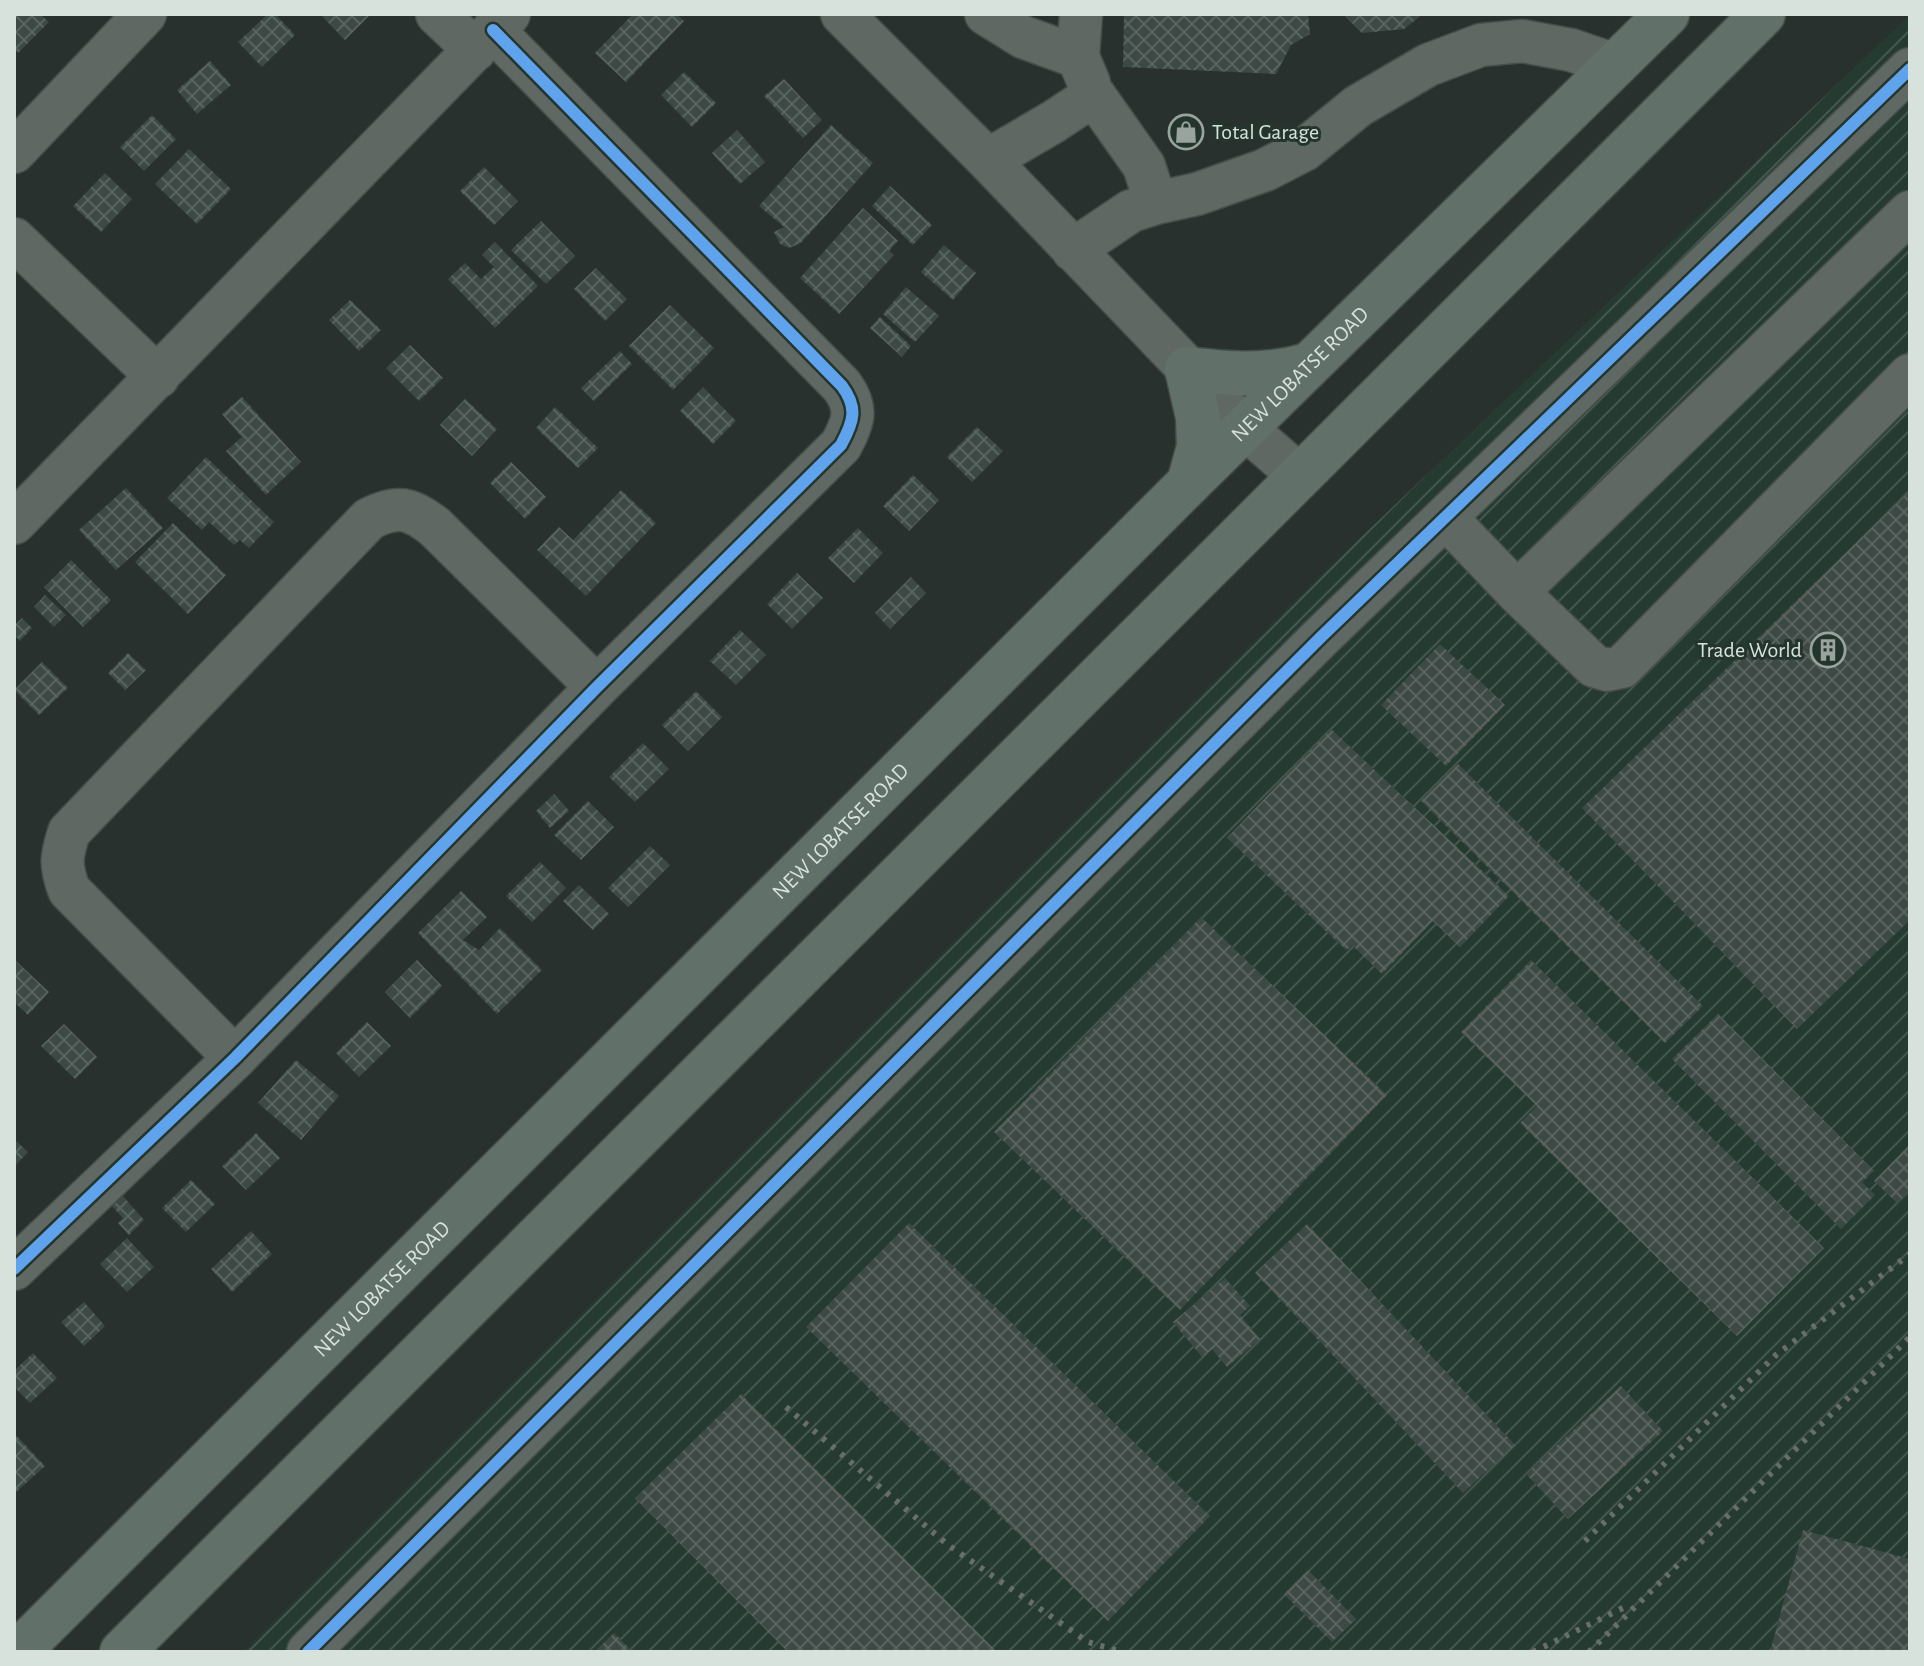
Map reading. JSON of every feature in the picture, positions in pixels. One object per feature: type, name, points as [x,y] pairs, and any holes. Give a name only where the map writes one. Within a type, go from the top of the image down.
[{"type":"main road","name":"NEW LOBATSE ROAD","points":[[18,1652],[1189,483],[1667,14]]},
{"type":"main road","points":[[122,1652],[1763,14]]},
{"type":"main road","points":[[1615,65],[1665,112]]},
{"type":"main road","points":[[1189,483],[1199,447],[1198,417],[1187,369],[1230,374],[1285,372],[1308,365]]},
{"type":"street","points":[[14,152],[145,14]]},
{"type":"street","points":[[14,1269],[235,1058],[597,687],[841,445],[849,430],[853,414],[851,399],[842,386],[492,31],[437,14]]},
{"type":"street","points":[[842,14],[988,160],[1245,428],[1300,476]]},
{"type":"street","points":[[986,14],[1023,37],[1078,57]]},
{"type":"street","points":[[1081,14],[1078,57],[1094,95],[1144,166],[1156,203]]},
{"type":"street","points":[[14,523],[492,31]]},
{"type":"street","points":[[1073,250],[1131,211],[1197,194],[1265,170],[1304,150],[1358,106],[1428,65],[1481,45],[1522,41],[1571,50],[1615,65]]},
{"type":"street","points":[[308,1652],[1320,638],[1910,69]]},
{"type":"street","points":[[988,160],[1094,95]]},
{"type":"street","points":[[1517,592],[1910,212]]},
{"type":"street","points":[[14,239],[158,377]]},
{"type":"street","points":[[1446,518],[1594,666],[1607,670],[1622,667],[1910,375]]},
{"type":"street","points":[[235,1058],[69,890],[63,872],[62,853],[69,832],[369,519],[385,510],[404,509],[421,516],[597,687]]},
{"type":"shaded area","points":[[1910,15],[1910,1652],[243,1652],[1315,581]]},
{"type":"building","points":[[14,14],[40,14],[49,22],[18,53],[14,50]]},
{"type":"building","points":[[268,14],[275,14],[295,35],[262,67],[238,42]]},
{"type":"building","points":[[320,14],[371,14],[345,40]]},
{"type":"building","points":[[633,14],[676,14],[684,21],[626,82],[595,53]]},
{"type":"building","points":[[1124,14],[1308,14],[1310,34],[1291,45],[1276,74],[1123,67]]},
{"type":"building","points":[[1343,14],[1423,14],[1404,29],[1362,33]]},
{"type":"building","points":[[210,61],[231,85],[197,114],[177,90]]},
{"type":"building","points":[[684,72],[716,103],[692,127],[661,95]]},
{"type":"building","points":[[784,79],[822,120],[803,138],[764,96]]},
{"type":"building","points":[[152,115],[176,139],[144,171],[120,147]]},
{"type":"building","points":[[831,125],[873,163],[801,243],[789,248],[780,244],[774,232],[784,227],[759,206]]},
{"type":"building","points":[[737,130],[765,162],[740,184],[712,153]]},
{"type":"building","points":[[189,149],[231,189],[197,224],[155,184]]},
{"type":"building","points":[[484,167],[518,201],[494,225],[460,191]]},
{"type":"building","points":[[105,173],[132,199],[101,232],[73,206]]},
{"type":"building","points":[[890,186],[932,225],[913,245],[872,206]]},
{"type":"building","points":[[863,208],[898,241],[889,251],[894,255],[839,314],[800,278]]},
{"type":"building","points":[[541,221],[575,256],[546,284],[511,250]]},
{"type":"building","points":[[495,242],[538,286],[495,328],[448,279],[465,263],[481,279],[494,267],[482,255]]},
{"type":"building","points":[[944,245],[976,273],[953,300],[921,272]]},
{"type":"building","points":[[596,268],[627,299],[605,321],[574,289]]},
{"type":"building","points":[[906,287],[939,316],[915,342],[883,314]]},
{"type":"building","points":[[350,300],[381,330],[359,351],[329,320]]},
{"type":"building","points":[[670,305],[714,348],[673,390],[629,346]]},
{"type":"building","points":[[880,317],[911,346],[902,357],[870,328]]},
{"type":"building","points":[[410,345],[443,378],[419,401],[386,368]]},
{"type":"building","points":[[620,351],[632,364],[594,401],[581,388]]},
{"type":"building","points":[[703,387],[736,421],[713,444],[680,411]]},
{"type":"building","points":[[242,397],[301,462],[266,495],[226,451],[242,437],[222,414]]},
{"type":"building","points":[[465,399],[497,429],[472,456],[440,425]]},
{"type":"building","points":[[555,407],[598,448],[578,468],[536,428]]},
{"type":"building","points":[[977,427],[1003,451],[972,482],[947,457]]},
{"type":"building","points":[[206,457],[274,522],[249,548],[240,540],[234,545],[209,522],[202,530],[167,498]]},
{"type":"building","points":[[511,462],[546,497],[525,519],[490,483]]},
{"type":"building","points":[[913,475],[939,500],[909,531],[883,506]]},
{"type":"building","points":[[126,488],[163,528],[116,570],[79,530]]},
{"type":"building","points":[[621,490],[656,523],[586,596],[537,550],[559,527],[573,540]]},
{"type":"building","name":"Trade World","points":[[1910,491],[1910,920],[1797,1029],[1582,808]]},
{"type":"building","points":[[173,523],[226,575],[188,614],[135,562]]},
{"type":"building","points":[[858,528],[883,553],[854,583],[828,558]]},
{"type":"building","points":[[71,560],[111,600],[83,627],[44,587]]},
{"type":"building","points":[[797,573],[823,598],[792,629],[767,604]]},
{"type":"building","points":[[911,577],[926,593],[890,629],[875,613]]},
{"type":"building","points":[[45,595],[66,615],[54,627],[34,607]]},
{"type":"building","points":[[22,618],[32,628],[20,641],[14,635],[14,626]]},
{"type":"building","points":[[740,630],[766,655],[736,685],[710,661]]},
{"type":"building","points":[[1440,644],[1505,705],[1446,766],[1381,705]]},
{"type":"building","points":[[128,653],[146,670],[125,690],[108,673]]},
{"type":"building","points":[[42,662],[68,688],[39,715],[14,690]]},
{"type":"building","points":[[696,691],[722,717],[688,751],[662,725]]},
{"type":"building","points":[[1331,729],[1509,896],[1460,947],[1433,921],[1382,974],[1353,946],[1346,950],[1227,838]]},
{"type":"building","points":[[643,743],[669,769],[635,802],[609,777]]},
{"type":"building","points":[[1458,764],[1703,1006],[1665,1043],[1421,801]]},
{"type":"building","points":[[554,794],[569,811],[550,828],[536,811]]},
{"type":"building","points":[[588,801],[614,827],[581,860],[554,835]]},
{"type":"building","points":[[650,846],[670,865],[628,907],[608,888]]},
{"type":"building","points":[[540,862],[566,888],[532,922],[506,896]]},
{"type":"building","points":[[579,885],[609,914],[593,930],[563,901]]},
{"type":"building","points":[[461,891],[487,917],[463,940],[479,950],[500,928],[542,970],[497,1014],[418,933]]},
{"type":"building","points":[[1201,917],[1387,1095],[1180,1310],[994,1132]]},
{"type":"building","points":[[417,960],[442,986],[410,1018],[385,992]]},
{"type":"building","points":[[1531,960],[1824,1248],[1737,1336],[1520,1123],[1537,1106],[1461,1032]]},
{"type":"building","points":[[16,961],[49,992],[28,1015],[14,1002]]},
{"type":"building","points":[[1718,1014],[1874,1171],[1862,1182],[1875,1195],[1841,1229],[1672,1059]]},
{"type":"building","points":[[367,1022],[391,1046],[359,1077],[336,1053]]},
{"type":"building","points":[[64,1024],[97,1057],[75,1079],[41,1046]]},
{"type":"building","points":[[296,1060],[339,1096],[301,1140],[258,1103]]},
{"type":"building","points":[[256,1133],[280,1158],[246,1190],[222,1166]]},
{"type":"building","points":[[14,1139],[28,1152],[14,1167]]},
{"type":"building","points":[[1910,1144],[1910,1190],[1897,1203],[1874,1181]]},
{"type":"building","points":[[191,1180],[215,1204],[186,1232],[162,1208]]},
{"type":"building","points":[[121,1194],[144,1220],[129,1235],[118,1223],[123,1218],[110,1204]]},
{"type":"building","points":[[909,1223],[1210,1516],[1108,1621],[806,1327]]},
{"type":"building","points":[[1307,1224],[1515,1445],[1463,1493],[1255,1273]]},
{"type":"building","points":[[251,1231],[272,1254],[232,1292],[211,1269]]},
{"type":"building","points":[[127,1238],[154,1267],[127,1292],[100,1264]]},
{"type":"building","points":[[1225,1278],[1250,1306],[1240,1315],[1260,1339],[1227,1367],[1212,1349],[1202,1357],[1173,1322]]},
{"type":"building","points":[[84,1302],[105,1326],[84,1346],[61,1322]]},
{"type":"building","points":[[33,1353],[57,1378],[30,1403],[14,1387],[14,1371]]},
{"type":"building","points":[[1621,1386],[1663,1431],[1568,1519],[1526,1474]]},
{"type":"building","points":[[741,1394],[997,1652],[788,1652],[635,1498]]},
{"type":"building","points":[[14,1433],[45,1466],[14,1494]]},
{"type":"building","points":[[1803,1530],[1910,1559],[1910,1652],[1770,1652]]},
{"type":"building","points":[[1308,1570],[1356,1619],[1332,1642],[1284,1594]]},
{"type":"building","points":[[614,1633],[633,1652],[594,1652]]},
{"type":"railway","points":[[1585,1541],[1776,1355],[1910,1254]]},
{"type":"railway","points":[[1589,1652],[1910,1337]]},
{"type":"railway","points":[[786,1407],[948,1545],[1088,1642],[1121,1652]]},
{"type":"railway","points":[[1533,1652],[1627,1606]]},
{"type":"cycle path","points":[[14,1269],[235,1058],[597,687],[841,445],[849,429],[852,408],[842,386],[493,30]]},
{"type":"cycle path","points":[[308,1652],[1320,638],[1910,69]]},
{"type":"place","name":"Total Garage","points":[[1186,132]]},
{"type":"place","name":"Trade World","points":[[1828,650]]}]
